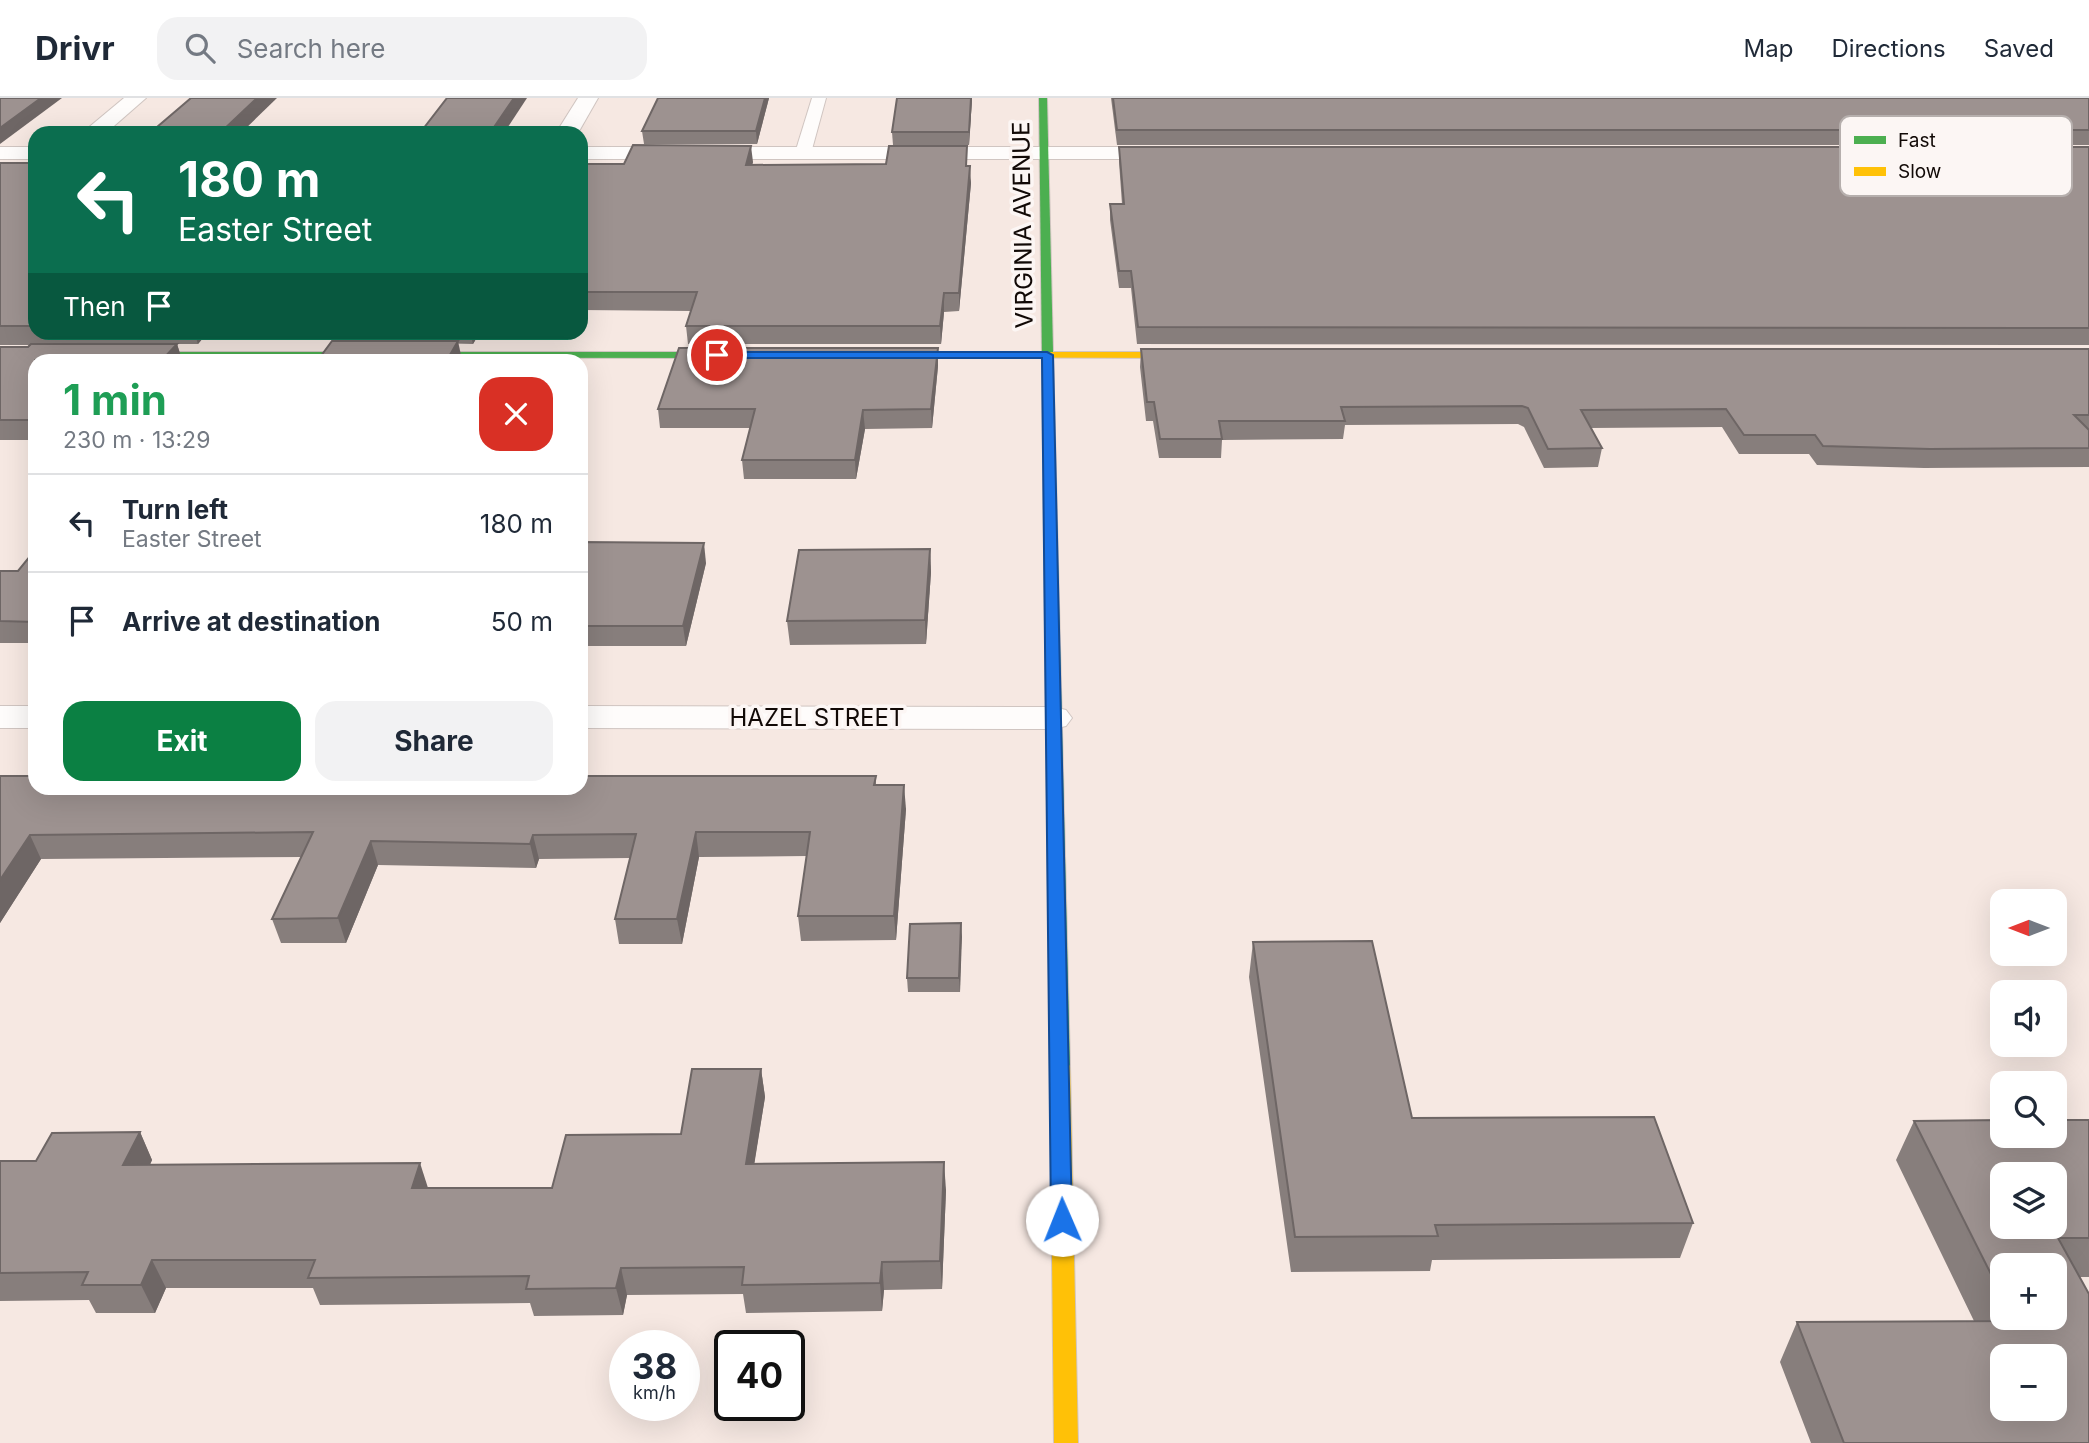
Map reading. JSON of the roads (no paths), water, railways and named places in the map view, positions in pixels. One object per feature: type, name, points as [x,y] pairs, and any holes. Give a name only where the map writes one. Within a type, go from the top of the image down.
[{"type":"street","points":[[102,126],[136,98]]},
{"type":"street","points":[[571,126],[588,98]]},
{"type":"street","name":"VIRGINIA AVENUE","points":[[1043,98],[1066,1443]]},
{"type":"street","points":[[0,153],[28,153]]},
{"type":"street","points":[[588,153],[1197,153]]},
{"type":"street","points":[[588,355],[740,355]]},
{"type":"street","points":[[866,355],[1214,355]]},
{"type":"street","points":[[0,717],[28,717]]},
{"type":"street","name":"HAZEL STREET","points":[[588,718],[1053,718]]},
{"type":"lane","points":[[803,153],[819,98]]}]
